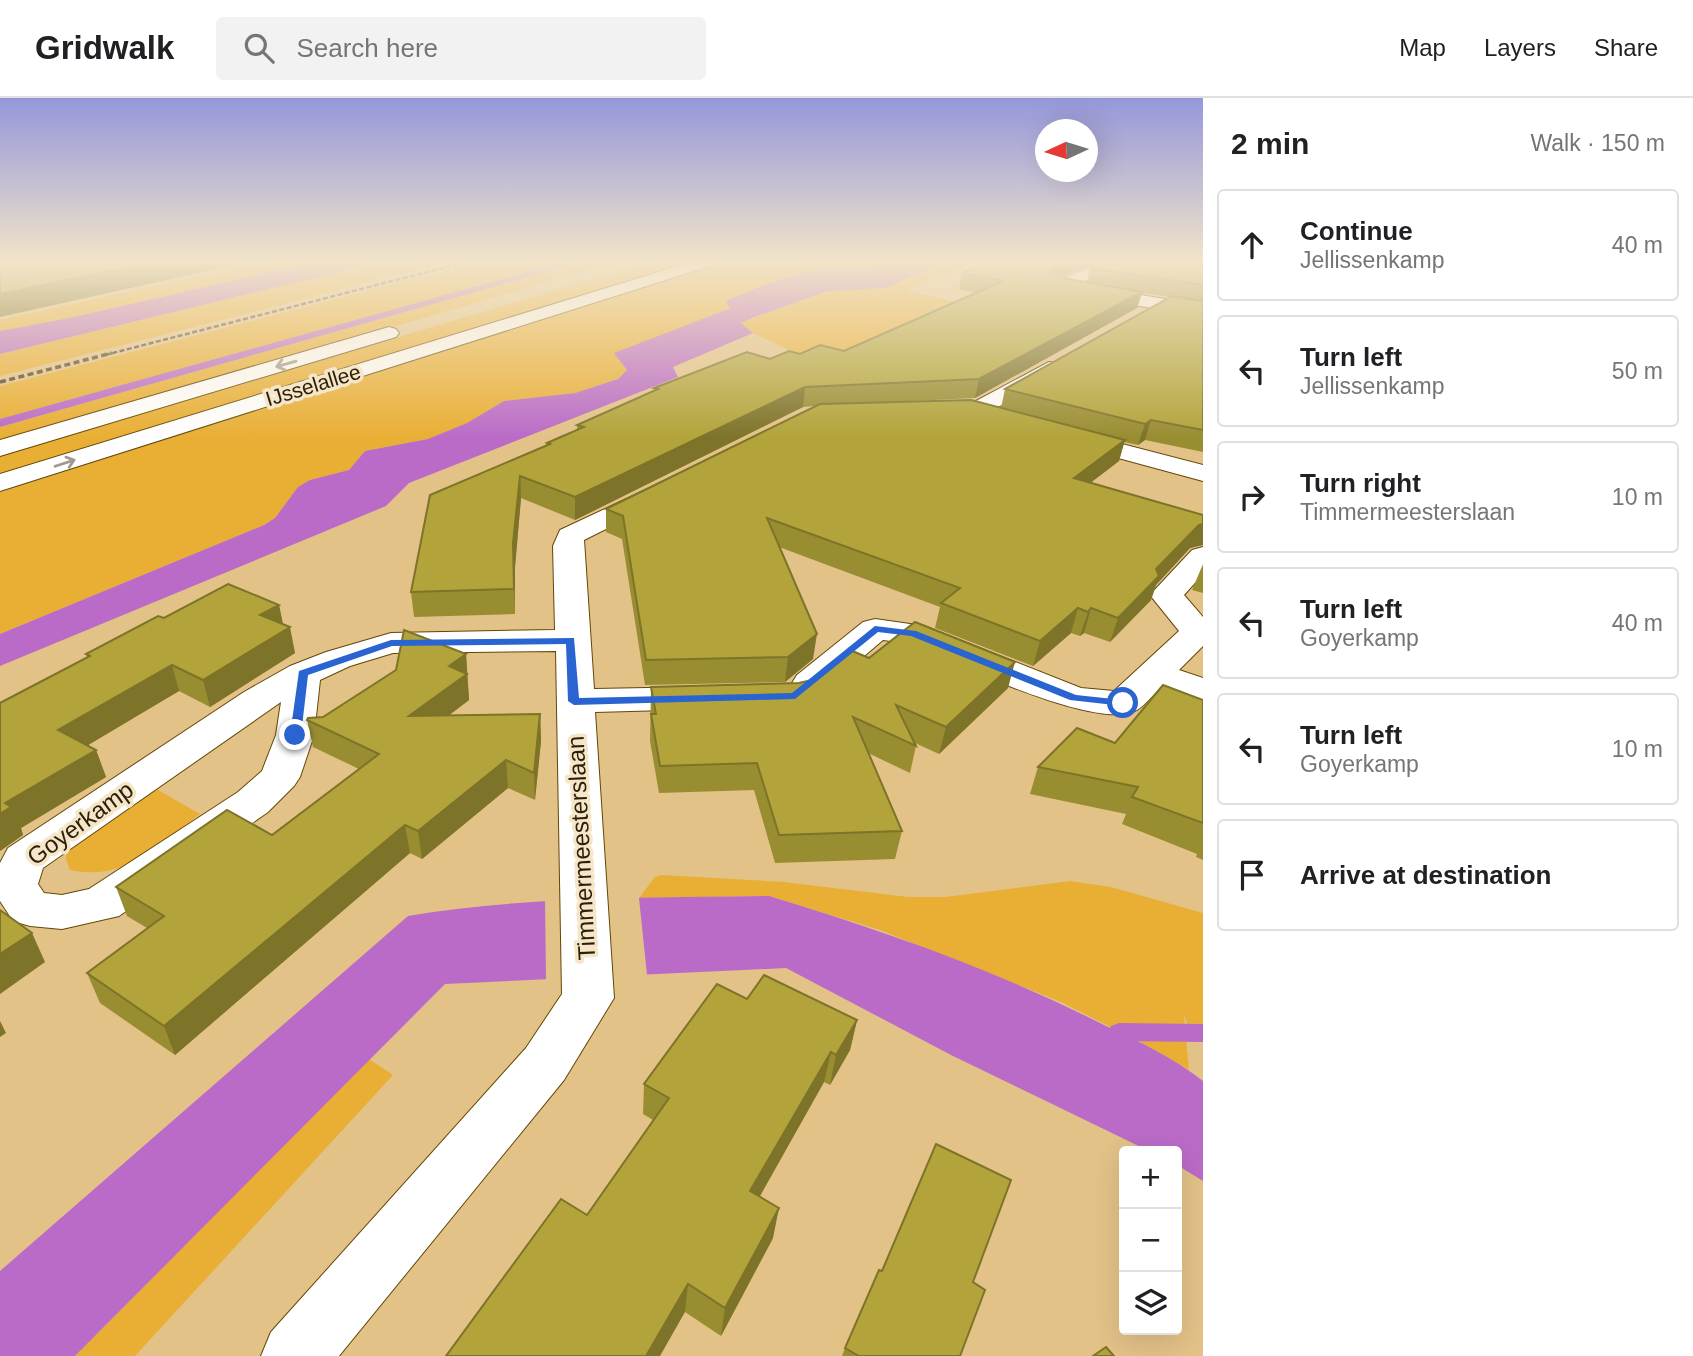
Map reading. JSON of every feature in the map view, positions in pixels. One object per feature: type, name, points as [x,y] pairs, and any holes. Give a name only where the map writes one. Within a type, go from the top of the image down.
[{"type":"street","name":"IJsselallee","points":[[0,483],[519,321]]},
{"type":"street","name":"IJsselallee","points":[[0,448],[406,328]]},
{"type":"street","points":[[920,411],[968,410],[984,406],[1070,356]]},
{"type":"street","points":[[968,410],[1006,420]]},
{"type":"street","points":[[1044,430],[1203,473]]},
{"type":"street","name":"Timmermeesterslaan","points":[[295,1356],[545,1064],[587,998],[585,876],[570,640],[568,546],[570,536],[679,481]]},
{"type":"street","points":[[781,696],[795,696],[875,629],[912,633],[1074,698],[1123,703],[1198,632],[1166,595],[1203,556]]},
{"type":"street","name":"Goyerkamp","points":[[303,674],[295,735],[280,777],[253,802],[103,904],[62,912],[30,909],[14,886],[24,859],[257,701],[303,674],[391,643],[570,640]]},
{"type":"street","points":[[1154,673],[1203,691]]},
{"type":"street","points":[[574,701],[740,697]]},
{"type":"shaded area","points":[[0,321],[55,321],[0,331]]},
{"type":"shaded area","points":[[55,321],[138,321],[0,354],[0,331]]},
{"type":"shaded area","points":[[138,321],[218,321],[0,376],[0,354]]},
{"type":"shaded area","points":[[252,321],[352,321],[0,419],[0,386]]},
{"type":"shaded area","points":[[352,321],[374,321],[0,427],[0,419]]},
{"type":"shaded area","points":[[374,321],[415,321],[0,441],[0,427]]},
{"type":"shaded area","points":[[453,321],[498,321],[0,475],[0,456]]},
{"type":"shaded area","points":[[540,321],[698,321],[615,353],[627,370],[618,379],[575,393],[504,401],[467,423],[428,439],[365,451],[349,470],[310,480],[299,487],[275,518],[264,525],[0,634],[0,492]]},
{"type":"shaded area","points":[[697,321],[746,321],[741,323],[753,333],[673,367],[678,377],[409,483],[386,506],[0,666],[0,634],[264,525],[275,518],[298,487],[310,480],[349,470],[365,451],[428,439],[467,423],[504,401],[575,393],[618,379],[627,370],[614,353]]},
{"type":"shaded area","points":[[746,321],[923,321],[818,364],[753,333],[740,323]]},
{"type":"shaded area","points":[[151,786],[200,814],[155,849],[124,866],[108,871],[70,870],[66,860],[67,849]]},
{"type":"shaded area","points":[[661,875],[784,882],[908,897],[945,897],[1070,881],[1111,887],[1203,913],[1203,1032],[1189,1031],[1184,1014],[1189,1070],[1061,1002],[880,930],[769,896],[639,898],[655,877]]},
{"type":"shaded area","points":[[769,896],[855,923],[982,970],[1144,1044],[1203,1081],[1203,1181],[1182,1168],[1182,1146],[1139,1146],[951,1055],[786,968],[445,984],[75,1356],[0,1356],[0,1271],[408,916],[543,901]]},
{"type":"shaded area","points":[[369,1059],[393,1075],[135,1356],[75,1356]]},
{"type":"pier","points":[[642,894],[639,898],[647,975],[650,979],[543,983],[546,979],[545,899]]},
{"type":"building","points":[[913,321],[1088,321],[979,379],[805,387],[575,497],[520,476],[513,543],[514,589],[411,592],[430,495],[550,444],[547,443],[584,427],[577,425],[658,389],[654,388],[747,352],[770,359],[789,351],[800,354],[820,345],[844,351]]},
{"type":"building","points":[[1128,321],[1203,321],[1203,430],[1151,420],[1145,424],[1005,389]]},
{"type":"building","points":[[971,400],[1125,440],[1074,478],[1203,515],[1203,524],[1156,569],[1159,576],[1118,618],[1091,608],[1088,612],[1078,608],[1040,641],[941,603],[960,588],[767,518],[817,634],[788,657],[646,660],[623,516],[606,509],[820,404]]},
{"type":"building","points":[[228,584],[279,605],[260,615],[290,627],[203,680],[172,665],[58,730],[96,750],[5,803],[11,807],[0,814],[0,703],[90,656],[86,654],[158,616],[164,618]]},
{"type":"building","points":[[915,622],[1015,662],[946,727],[896,705],[916,746],[853,717],[902,831],[779,835],[757,763],[660,766],[651,714],[656,714],[651,687],[799,683],[812,680],[850,650],[869,658]]},
{"type":"building","points":[[404,630],[466,654],[449,666],[467,674],[409,716],[540,714],[534,773],[506,760],[418,831],[405,825],[164,1026],[87,973],[164,916],[116,887],[227,810],[272,835],[379,754],[307,720],[323,717],[396,670]]},
{"type":"building","points":[[1163,685],[1203,700],[1203,823],[1132,797],[1138,787],[1038,767],[1077,728],[1115,743]]},
{"type":"building","points":[[0,910],[32,933],[0,954]]},
{"type":"building","points":[[764,975],[857,1020],[836,1055],[831,1052],[750,1191],[779,1208],[725,1308],[688,1284],[646,1356],[446,1356],[561,1199],[587,1215],[669,1098],[644,1084],[717,984],[747,999]]},
{"type":"building","points":[[936,1144],[1011,1180],[973,1282],[985,1290],[960,1356],[859,1356],[845,1348],[879,1270],[882,1271]]},
{"type":"building","points":[[1106,1347],[1114,1356],[1093,1356]]},
{"type":"waterway","points":[[1119,1032],[1203,1033]]},
{"type":"railway","points":[[105,355],[238,321]]},
{"type":"railway","points":[[0,382],[112,353]]},
{"type":"route","points":[[295,735],[303,674],[338,659],[391,643],[570,640],[574,701],[795,696],[875,629],[912,633],[1074,698],[1123,703]]}]
